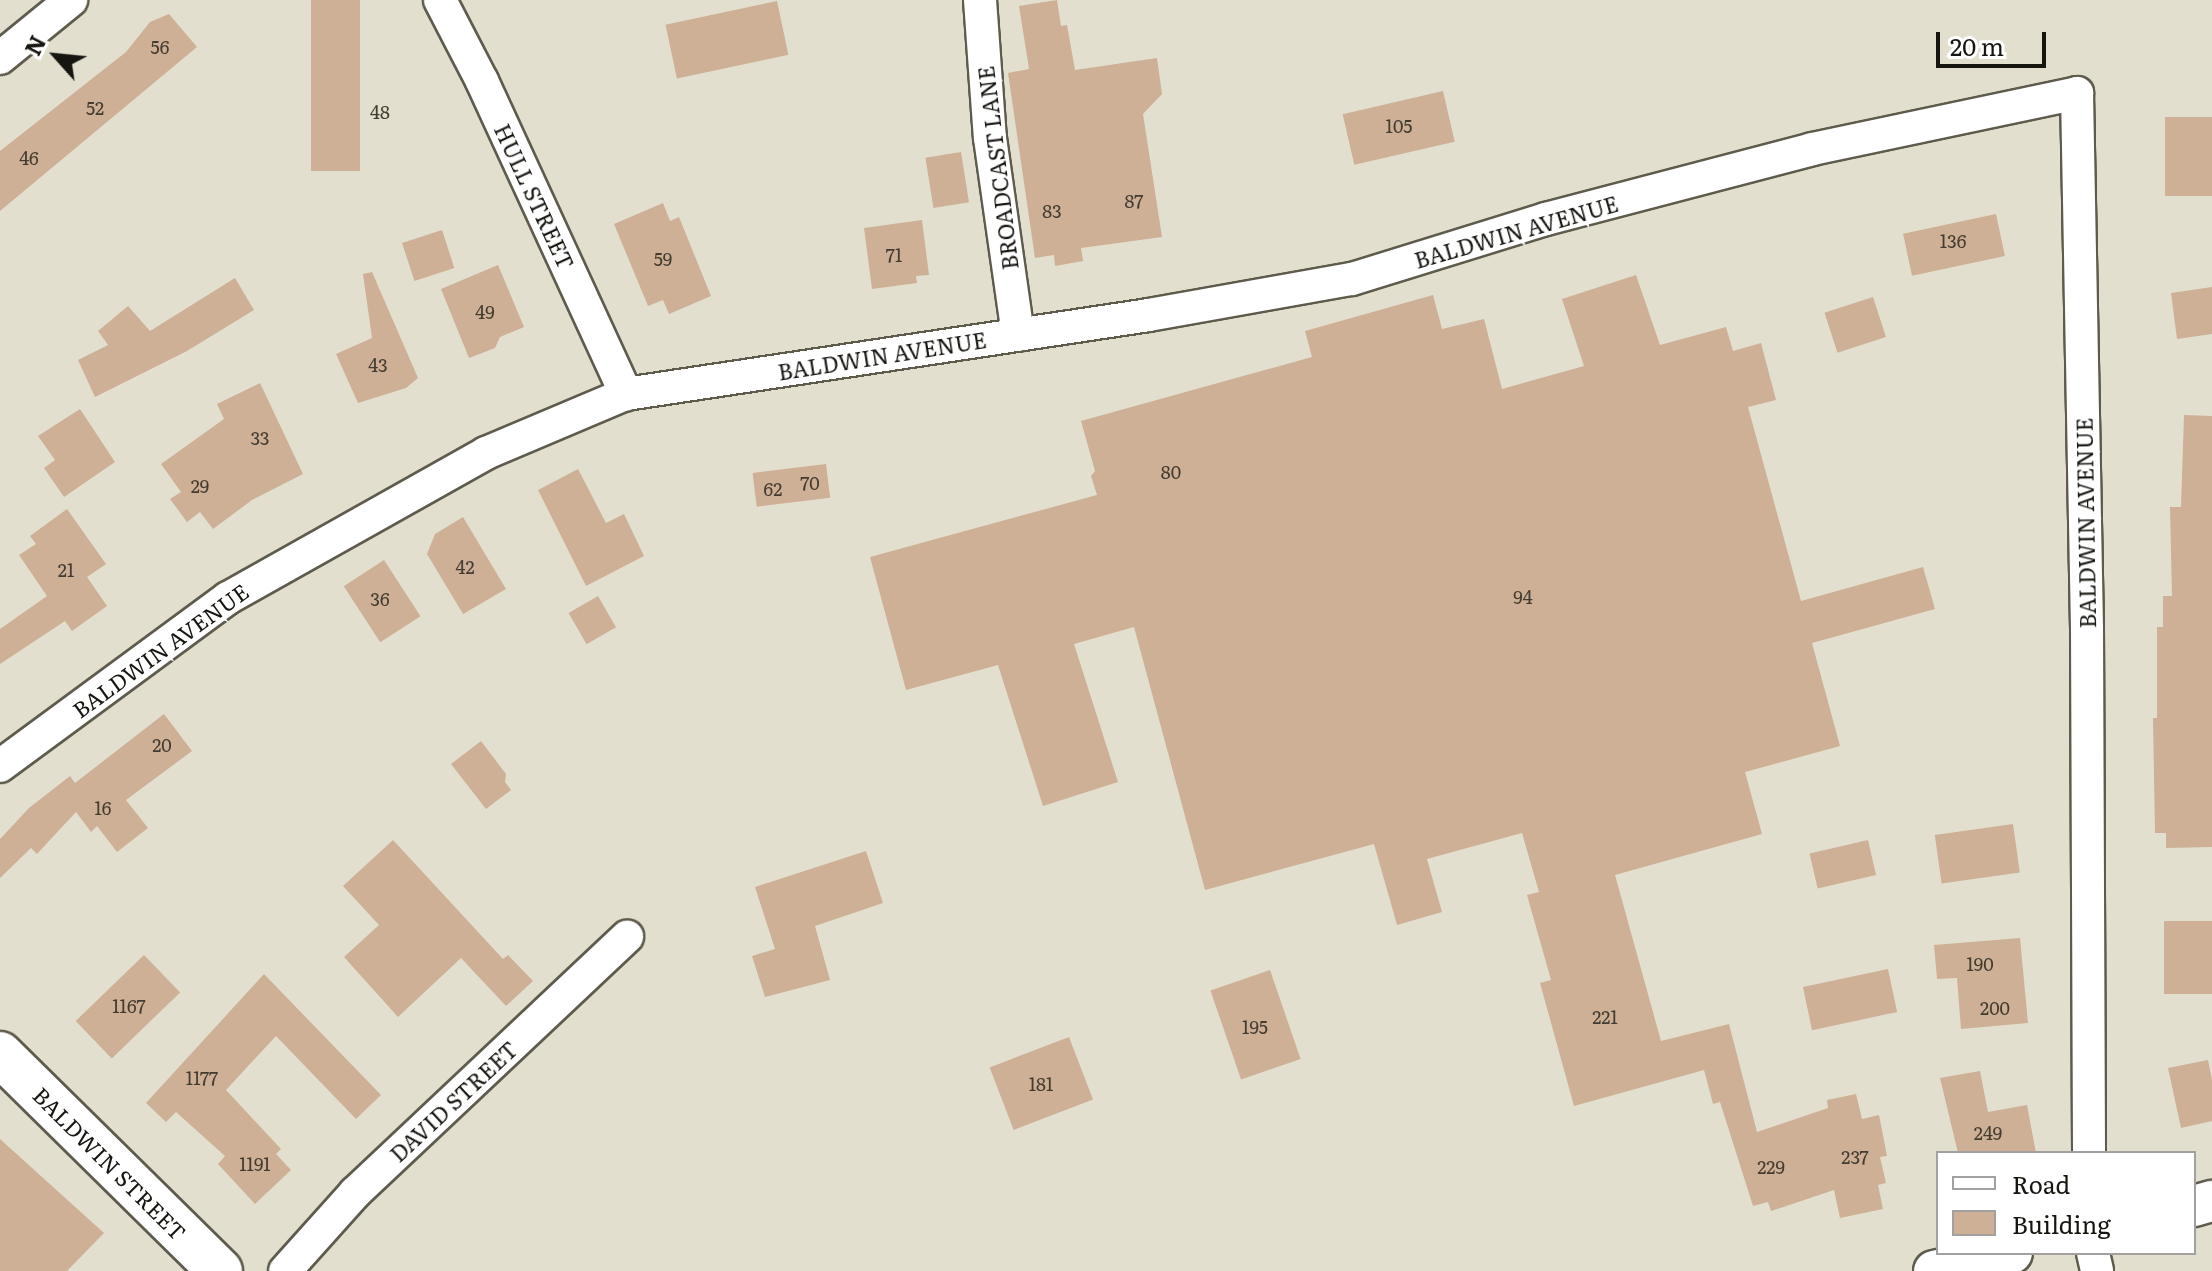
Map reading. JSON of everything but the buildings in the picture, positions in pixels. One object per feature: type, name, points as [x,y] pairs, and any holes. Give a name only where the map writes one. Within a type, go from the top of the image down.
[{"type":"main road","name":"BALDWIN STREET","points":[[0,1054],[220,1271]]},
{"type":"street","points":[[0,58],[71,0]]},
{"type":"street","name":"HULL STREET","points":[[440,0],[482,81],[626,394]]},
{"type":"street","name":"BROADCAST LANE","points":[[980,0],[990,138],[1018,335]]},
{"type":"street","name":"BALDWIN AVENUE","points":[[0,766],[228,598],[486,453],[626,394],[1018,335],[1352,279],[1546,219],[1812,149],[2077,93],[2087,629],[2089,1151]]},
{"type":"street","name":"DAVID STREET","points":[[285,1271],[355,1193],[627,937]]},
{"type":"street","points":[[1934,1271],[2003,1255]]}]
